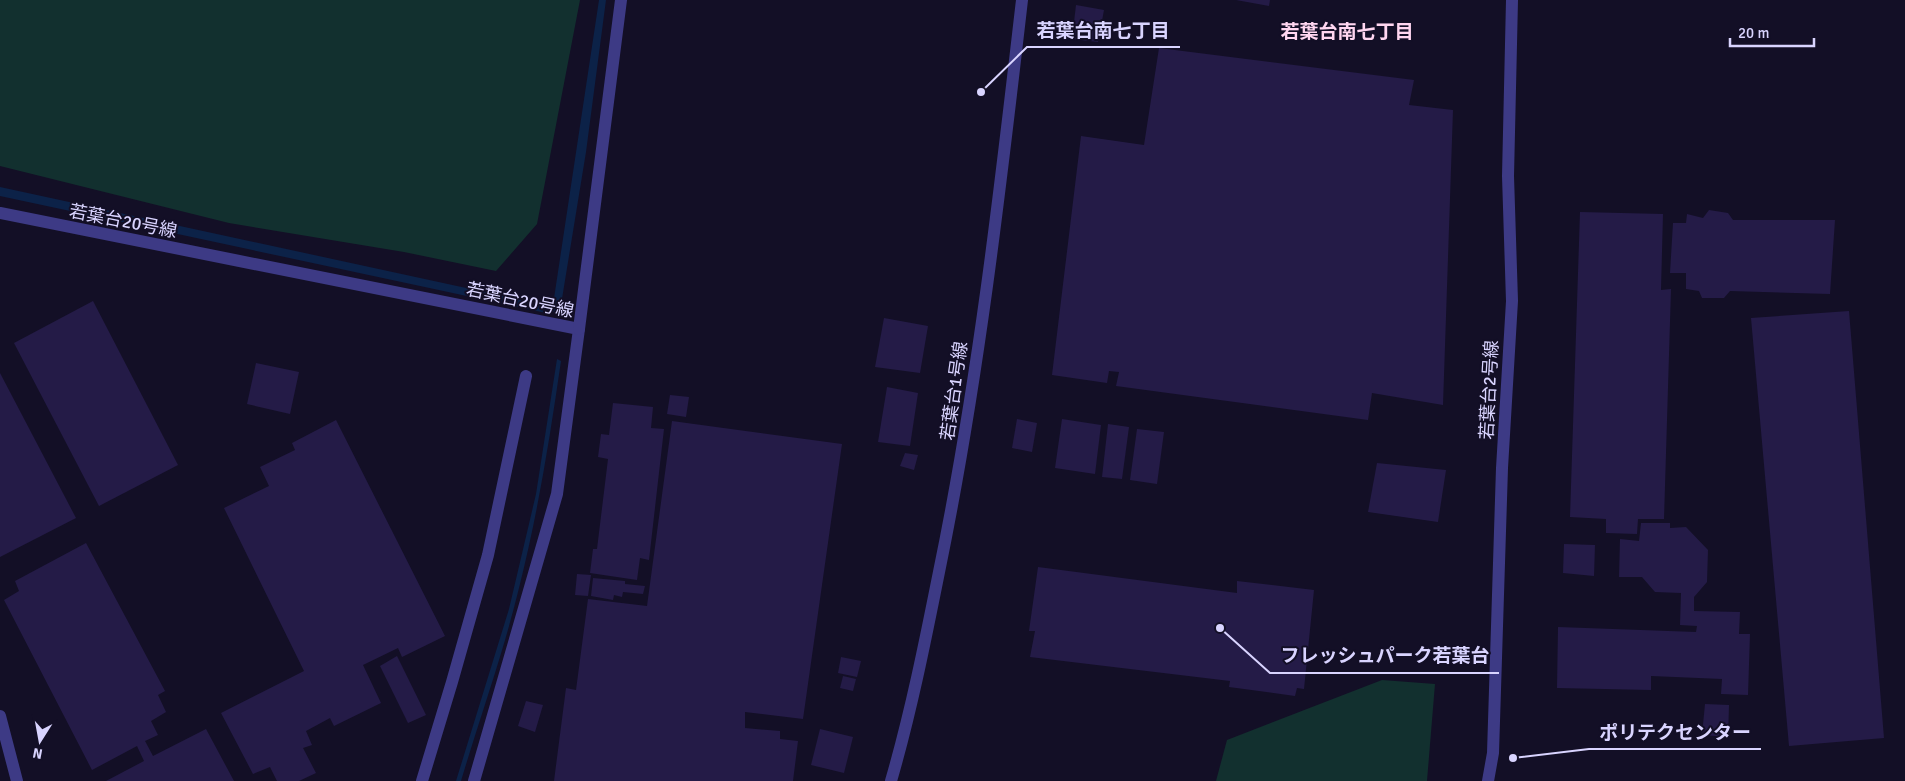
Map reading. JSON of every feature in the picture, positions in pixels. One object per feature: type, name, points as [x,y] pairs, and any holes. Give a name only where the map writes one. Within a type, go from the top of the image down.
[{"type":"street","points":[[579,329],[621,0]]},
{"type":"street","name":"若葉台1号線","points":[[890,781],[926,639],[959,476],[989,272],[1022,0]]},
{"type":"street","name":"若葉台2号線","points":[[1488,781],[1493,753],[1502,468],[1512,301],[1508,176],[1512,0]]},
{"type":"street","name":"若葉台20号線","points":[[0,213],[579,329],[557,494],[474,781]]},
{"type":"street","points":[[422,781],[488,555],[526,376]]},
{"type":"street","points":[[0,716],[17,781]]},
{"type":"green space","points":[[0,0],[580,0],[537,224],[496,271],[404,252],[229,223],[0,166]]},
{"type":"green space","points":[[1382,680],[1435,684],[1427,781],[1216,781],[1227,740]]},
{"type":"water","points":[[599,0],[606,0],[586,152],[560,311],[546,313],[0,196],[0,187],[545,305],[553,305]]},
{"type":"water","points":[[557,359],[561,361],[538,503],[526,560],[506,637],[461,781],[456,781],[509,609],[536,494]]},
{"type":"building","points":[[1236,0],[1270,0],[1269,6]]},
{"type":"building","points":[[1076,5],[1104,10],[1098,42],[1072,39]]},
{"type":"building","points":[[1159,48],[1414,80],[1409,105],[1453,110],[1443,405],[1372,393],[1368,420],[1116,386],[1119,372],[1109,371],[1107,383],[1052,375],[1081,136],[1144,145]]},
{"type":"building","points":[[1709,210],[1728,213],[1733,220],[1835,220],[1830,294],[1730,291],[1724,298],[1702,298],[1699,291],[1686,289],[1686,273],[1670,273],[1673,223],[1686,223],[1687,214],[1703,218]]},
{"type":"building","points":[[1580,212],[1663,214],[1661,290],[1671,289],[1664,519],[1638,519],[1637,534],[1606,533],[1606,519],[1570,517]]},
{"type":"building","points":[[93,301],[178,465],[99,506],[14,343]]},
{"type":"building","points":[[1849,311],[1884,738],[1789,746],[1751,318]]},
{"type":"building","points":[[884,318],[928,326],[920,373],[875,367]]},
{"type":"building","points":[[256,363],[299,372],[290,414],[247,404]]},
{"type":"building","points":[[0,373],[76,518],[0,557]]},
{"type":"building","points":[[887,387],[918,393],[910,446],[878,442]]},
{"type":"building","points":[[670,395],[689,397],[686,417],[667,414]]},
{"type":"building","points":[[613,403],[653,407],[651,428],[664,429],[649,560],[640,558],[637,580],[590,573],[593,549],[597,549],[608,459],[598,457],[601,434],[609,435]]},
{"type":"building","points":[[1017,419],[1037,423],[1032,452],[1012,448]]},
{"type":"building","points":[[1062,419],[1101,425],[1095,474],[1055,468]]},
{"type":"building","points":[[336,420],[445,636],[402,657],[398,648],[363,665],[381,703],[334,726],[330,718],[306,731],[312,745],[303,748],[316,773],[299,781],[277,781],[270,767],[253,774],[221,713],[304,671],[224,508],[269,486],[260,467],[295,450],[292,443]]},
{"type":"building","points":[[672,421],[842,444],[803,719],[745,712],[745,728],[780,731],[780,739],[798,741],[793,781],[554,781],[566,688],[576,690],[588,599],[647,606]]},
{"type":"building","points":[[1108,424],[1129,427],[1122,479],[1102,477]]},
{"type":"building","points":[[1137,429],[1164,432],[1157,484],[1130,480]]},
{"type":"building","points":[[905,453],[918,455],[914,470],[900,466]]},
{"type":"building","points":[[1377,463],[1446,470],[1438,522],[1368,512]]},
{"type":"building","points":[[1641,523],[1670,523],[1670,528],[1686,527],[1708,550],[1707,582],[1694,597],[1694,611],[1740,612],[1739,634],[1750,634],[1748,695],[1721,694],[1722,679],[1651,676],[1651,690],[1557,688],[1558,627],[1696,632],[1697,626],[1680,625],[1681,593],[1655,592],[1642,577],[1619,577],[1620,539],[1639,541]]},
{"type":"building","points":[[86,543],[165,691],[158,695],[166,712],[151,721],[158,735],[145,741],[153,756],[206,729],[234,781],[106,781],[144,761],[137,746],[92,770],[4,600],[19,591],[15,581]]},
{"type":"building","points":[[1564,544],[1595,545],[1594,576],[1563,573]]},
{"type":"building","points":[[1038,567],[1237,593],[1237,581],[1314,590],[1304,689],[1297,688],[1295,696],[1229,687],[1230,681],[1030,657],[1035,631],[1029,631]]},
{"type":"building","points":[[577,574],[591,575],[588,596],[575,595]]},
{"type":"building","points":[[593,578],[625,581],[625,584],[645,586],[643,594],[623,592],[622,597],[614,595],[613,600],[591,596]]},
{"type":"building","points":[[397,656],[426,715],[408,723],[380,666]]},
{"type":"building","points":[[841,657],[861,661],[857,677],[838,673]]},
{"type":"building","points":[[843,676],[856,679],[853,691],[840,688]]},
{"type":"building","points":[[526,701],[543,705],[535,732],[518,726]]},
{"type":"building","points":[[1705,704],[1729,705],[1728,737],[1702,735]]},
{"type":"building","points":[[820,729],[853,737],[844,773],[811,765]]},
{"type":"place","name":"若葉台南七丁目","points":[[981,92]]},
{"type":"place","name":"フレッシュパーク若葉台","points":[[1220,628]]},
{"type":"place","name":"ポリテクセンター","points":[[1513,758]]},
{"type":"district","name":"若葉台南七丁目","points":[[1347,31]]}]
